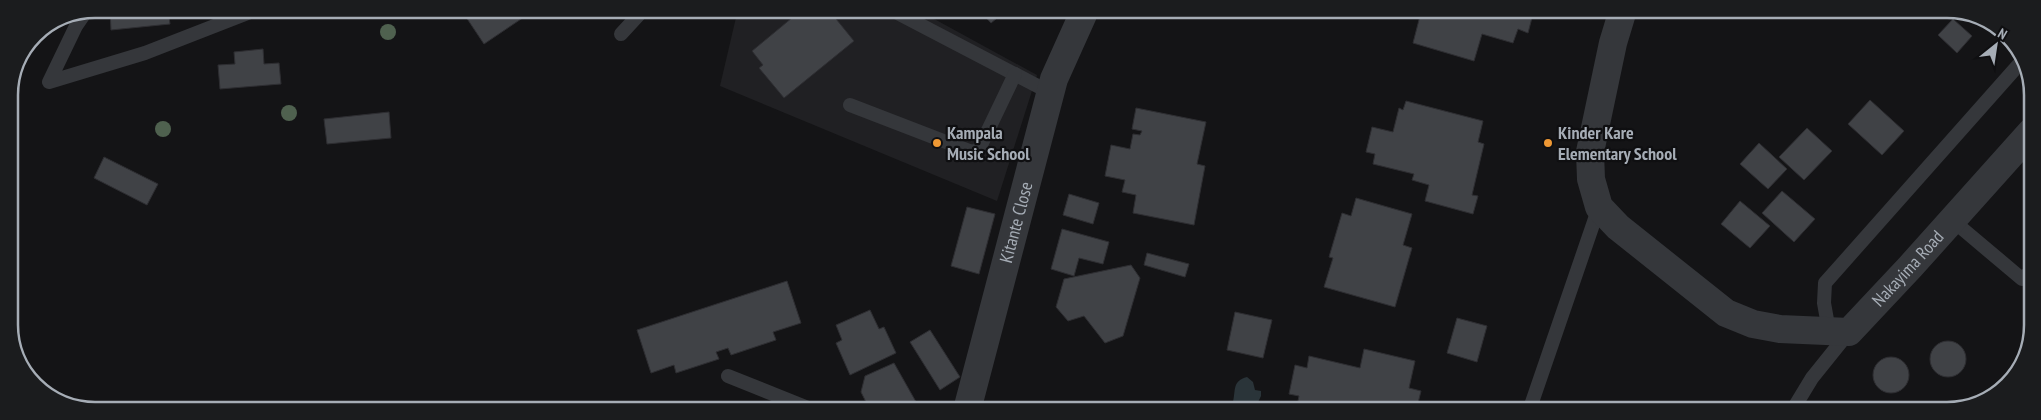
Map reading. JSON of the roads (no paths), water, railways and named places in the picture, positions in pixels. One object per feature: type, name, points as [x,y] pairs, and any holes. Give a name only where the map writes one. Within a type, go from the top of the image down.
[{"type":"street","name":"Kitante Close","points":[[969,402],[1054,79],[1082,17]]},
{"type":"street","points":[[1621,17],[1613,43],[1590,152],[1591,179],[1599,207],[1618,227],[1726,312],[1753,324],[1780,329],[1839,332]]},
{"type":"street","name":"Nakayima Road","points":[[1839,332],[1952,220],[2024,140]]},
{"type":"lane","points":[[81,19],[49,82],[145,53],[237,17]]},
{"type":"lane","points":[[621,34],[637,17]]},
{"type":"lane","points":[[905,17],[1051,93]]},
{"type":"lane","points":[[1839,332],[1824,303],[1825,283],[2017,66]]},
{"type":"lane","points":[[850,106],[972,152],[978,150],[981,145],[1014,74]]},
{"type":"lane","points":[[1531,402],[1599,207]]},
{"type":"lane","points":[[1952,220],[2022,279],[2024,277]]},
{"type":"lane","name":"Nakayima Road","points":[[1797,402],[1839,332]]},
{"type":"lane","points":[[728,376],[793,402]]},
{"type":"place","name":"Kampala Music School","points":[[937,143]]},
{"type":"place","name":"Kinder Kare Elementary School","points":[[1548,143]]}]
